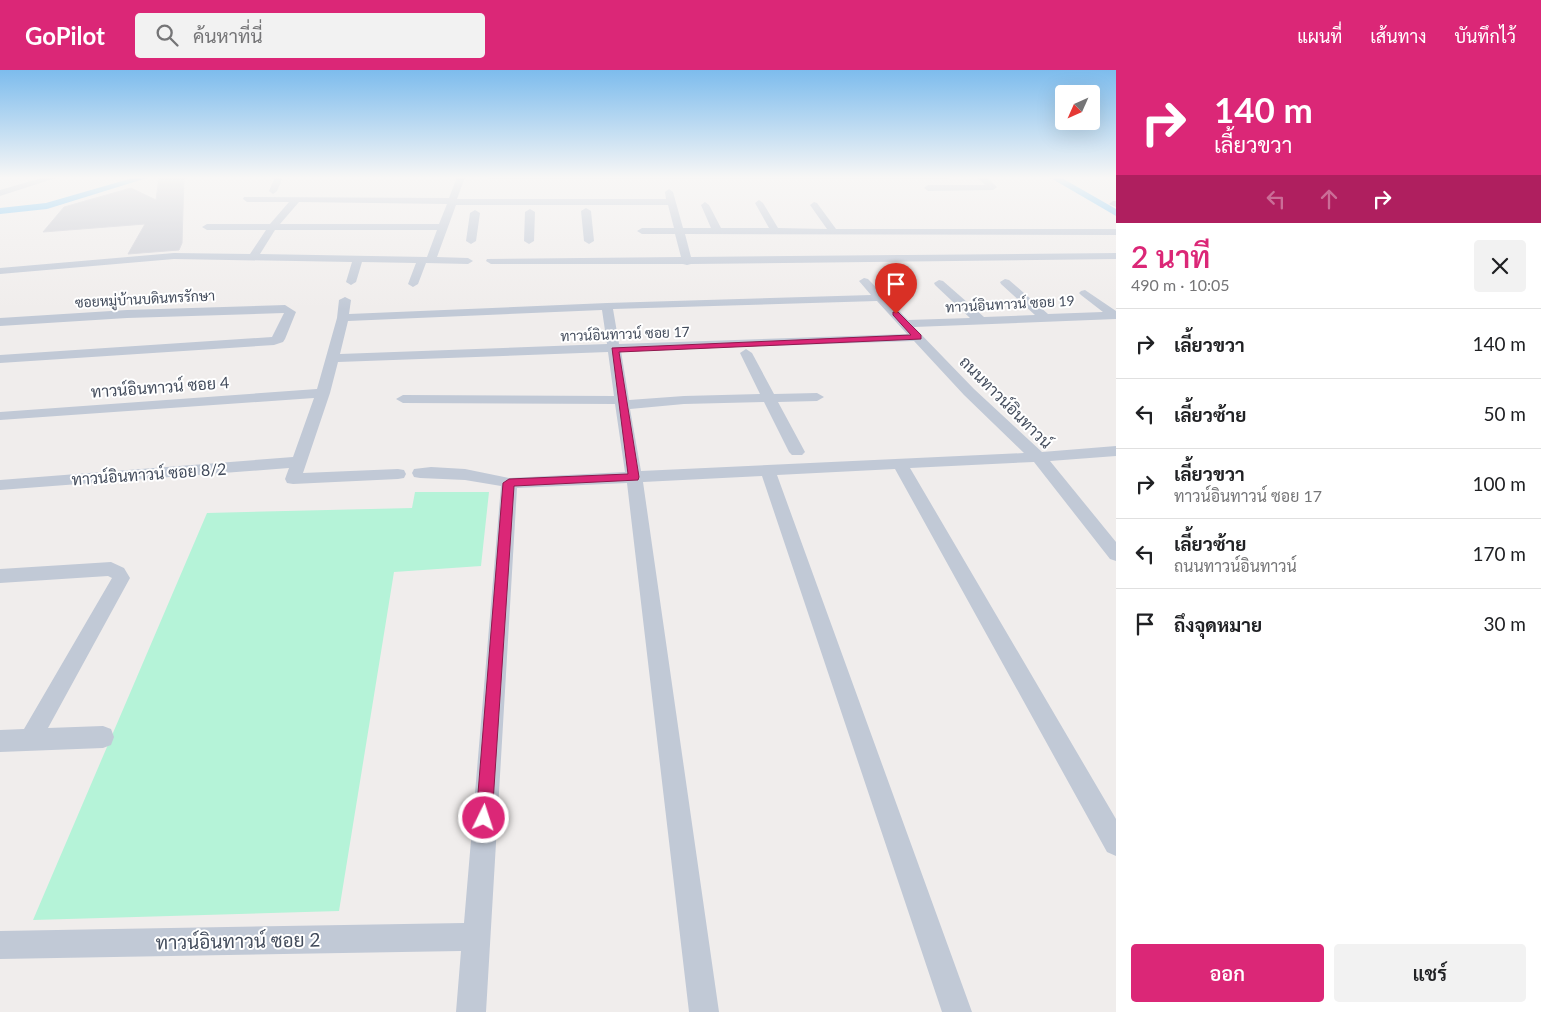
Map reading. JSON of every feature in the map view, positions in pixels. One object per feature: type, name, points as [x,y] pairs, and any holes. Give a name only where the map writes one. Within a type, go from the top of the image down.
[{"type":"street","points":[[253,257],[278,221]]},
{"type":"street","points":[[414,284],[445,221]]},
{"type":"street","points":[[470,241],[471,221]]},
{"type":"street","points":[[526,221],[529,241]]},
{"type":"street","points":[[587,221],[589,242]]},
{"type":"street","points":[[677,221],[687,262]]},
{"type":"street","points":[[712,221],[716,231]]},
{"type":"street","points":[[769,221],[775,231]]},
{"type":"street","points":[[826,221],[834,232]]},
{"type":"street","points":[[207,227],[443,227]]},
{"type":"street","points":[[642,231],[1116,232]]},
{"type":"street","points":[[0,271],[174,256],[468,261]]},
{"type":"street","points":[[491,261],[687,262],[1116,256]]},
{"type":"street","points":[[1040,257],[1052,267]]},
{"type":"street","points":[[351,282],[358,260]]},
{"type":"street","points":[[0,284],[15,270]]},
{"type":"street","name":"ถนนทาวน์อินทาวน์","points":[[864,281],[969,392],[1038,457],[1113,546]]},
{"type":"street","points":[[1005,282],[1044,317]]},
{"type":"street","points":[[939,283],[981,321]]},
{"type":"street","points":[[1085,293],[1115,315]]},
{"type":"street","points":[[343,318],[607,306],[879,298]]},
{"type":"street","points":[[345,300],[343,318],[323,393],[297,462],[293,479],[398,474]]},
{"type":"street","points":[[607,306],[634,477],[704,1012]]},
{"type":"street","name":"ซอยหมู่บ้านบดินทรรักษา","points":[[0,322],[127,314],[285,308],[290,312],[280,339],[274,342],[0,359]]},
{"type":"street","name":"ทาวน์อินทาวน์ ซอย 19","points":[[906,324],[1115,315]]},
{"type":"street","name":"ทาวน์อินทาวน์ ซอย 17","points":[[333,358],[918,337]]},
{"type":"street","points":[[746,353],[797,452]]},
{"type":"street","name":"ทาวน์อินทาวน์ ซอย 4","points":[[0,416],[323,393]]},
{"type":"street","points":[[403,399],[623,402],[818,397]]},
{"type":"street","points":[[420,473],[446,472],[484,476],[509,483],[1038,457],[1116,451]]},
{"type":"street","name":"ทาวน์อินทาวน์ ซอย 8/2","points":[[0,485],[297,462]]},
{"type":"street","points":[[900,464],[1116,843]]},
{"type":"street","points":[[768,471],[957,1012]]},
{"type":"street","points":[[471,1012],[509,483]]},
{"type":"street","points":[[0,576],[111,569],[118,573],[121,578],[30,740]]},
{"type":"street","points":[[0,742],[103,737]]},
{"type":"street","name":"ทาวน์อินทาวน์ ซอย 2","points":[[0,944],[476,937]]},
{"type":"green space","points":[[415,492],[489,492],[481,566],[394,572],[339,911],[33,920],[207,513],[412,508]]},
{"type":"building","points":[[52,221],[183,221],[182,243],[179,250],[128,254],[145,224],[43,232]]},
{"type":"route","points":[[484,818],[509,483],[539,480],[634,477],[615,349],[918,337],[896,314]]}]
